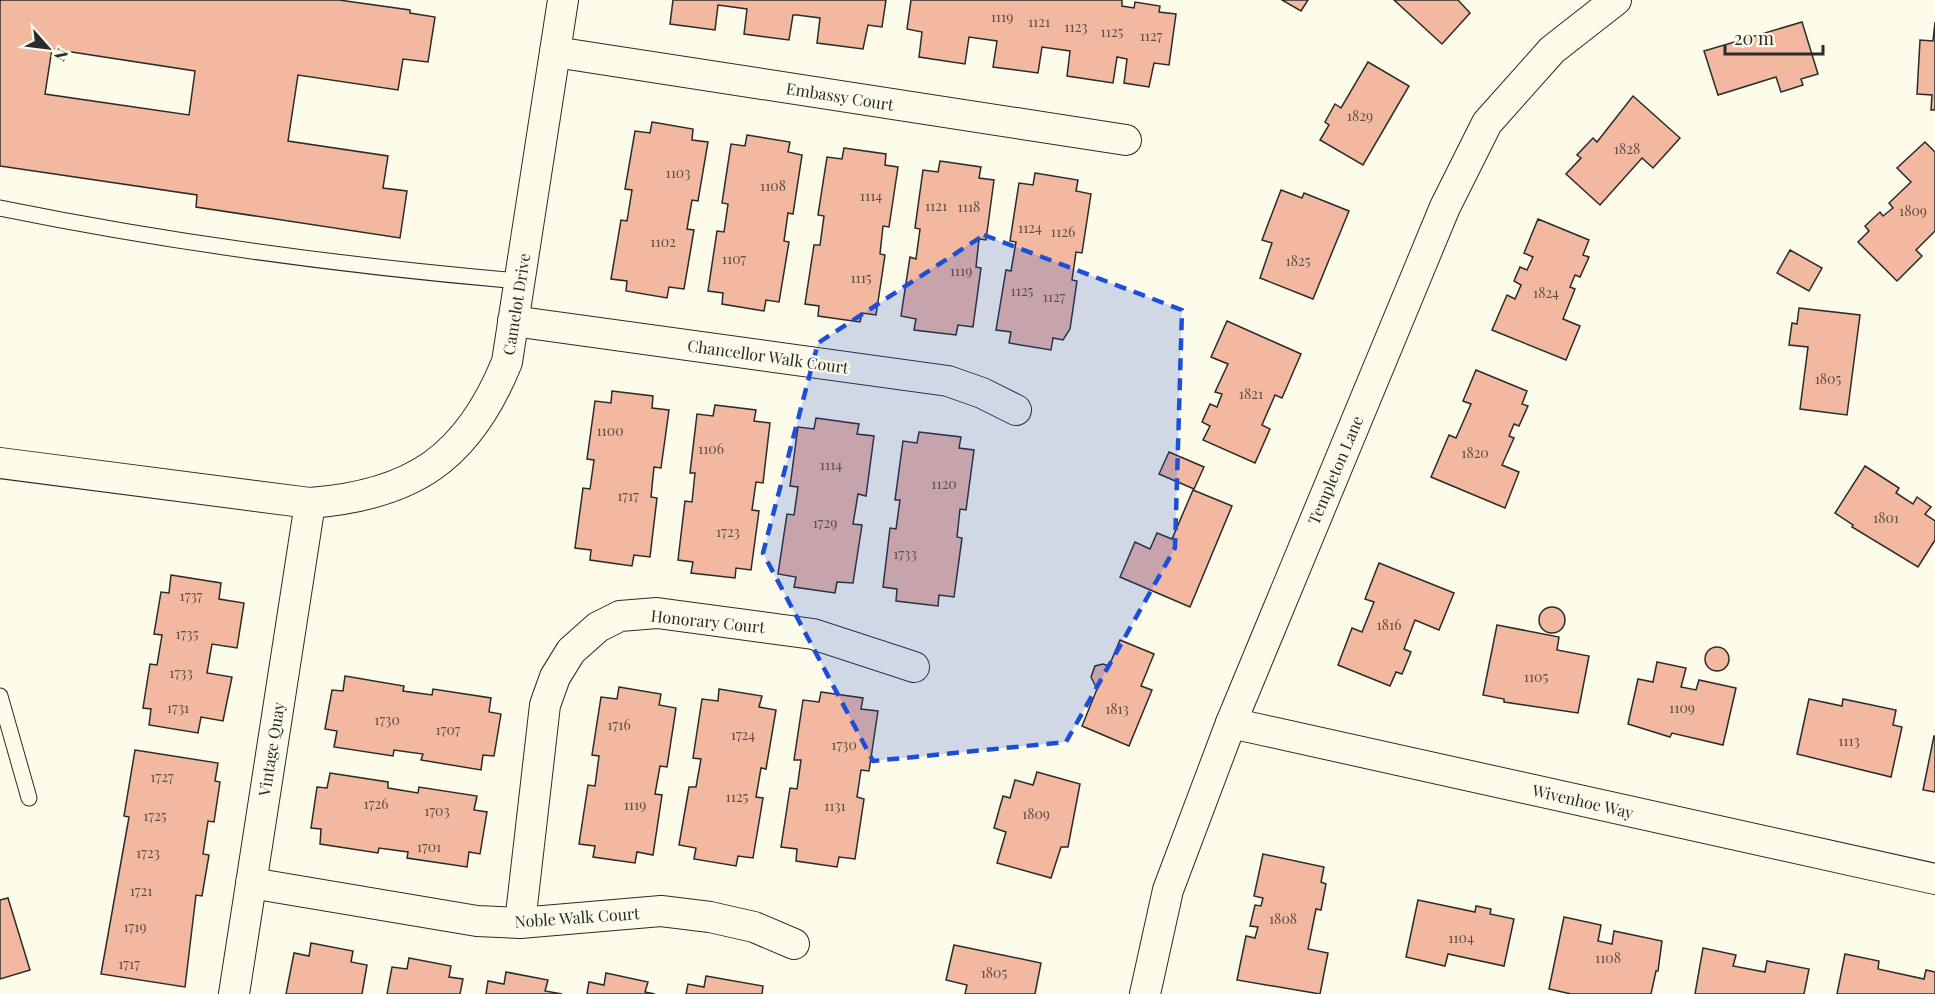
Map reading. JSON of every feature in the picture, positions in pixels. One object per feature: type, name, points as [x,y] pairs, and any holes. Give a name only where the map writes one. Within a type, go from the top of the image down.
[{"type":"street","name":"Camelot Drive","points":[[0,463],[310,503],[351,500],[382,492],[417,476],[443,458],[470,430],[492,398],[507,362],[563,0]]},
{"type":"street","name":"Templeton Lane","points":[[1145,994],[1168,890],[1231,723],[1445,207],[1487,123],[1552,50],[1616,0]]},
{"type":"street","name":"Embassy Court","points":[[555,52],[1126,140]]},
{"type":"street","name":"Chancellor Walk Court","points":[[513,321],[948,381],[982,393],[1016,411]]},
{"type":"street","name":"Vintage Quay","points":[[234,994],[310,503]]},
{"type":"street","name":"Honorary Court","points":[[520,923],[545,705],[555,676],[572,651],[598,627],[620,616],[657,613],[813,634],[914,667]]},
{"type":"street","name":"Wivenhoe Way","points":[[1231,723],[1935,879]]},
{"type":"street","name":"Noble Walk Court","points":[[251,883],[477,921],[520,923],[661,911],[710,916],[754,927],[794,944]]},
{"type":"lane","points":[[0,208],[88,226],[231,249],[411,272],[519,281]]},
{"type":"lane","points":[[0,696],[30,798]]},
{"type":"highlighted area","points":[[984,235],[1182,310],[1175,548],[1066,742],[873,761],[763,553],[818,343]]},
{"type":"building","points":[[0,0],[339,0],[410,10],[410,13],[435,17],[428,62],[403,59],[398,90],[298,75],[288,141],[388,156],[383,188],[407,191],[400,238],[196,207],[197,195],[0,166]],"holes":[[[52,49],[195,71],[189,115],[45,94]]]},
{"type":"building","points":[[673,0],[886,0],[882,27],[868,25],[863,49],[817,43],[820,18],[797,15],[793,15],[789,40],[744,34],[747,9],[718,5],[715,30],[670,24]]},
{"type":"building","points":[[911,0],[1122,0],[1122,6],[1134,8],[1135,2],[1160,6],[1159,12],[1176,14],[1169,65],[1154,63],[1149,87],[1124,83],[1127,59],[1117,57],[1113,83],[1067,76],[1070,51],[1042,47],[1038,73],[993,67],[997,41],[969,37],[965,64],[919,57],[922,32],[907,29]]},
{"type":"building","points":[[1282,0],[1308,0],[1301,11]]},
{"type":"building","points":[[1394,0],[1458,0],[1470,13],[1442,44]]},
{"type":"building","points":[[1802,22],[1818,74],[1801,79],[1803,85],[1781,92],[1776,77],[1718,95],[1704,51]]},
{"type":"building","points":[[1935,22],[1935,110],[1931,110],[1932,95],[1917,94],[1920,40],[1933,41]]},
{"type":"building","points":[[1368,62],[1409,86],[1363,165],[1320,140],[1329,125],[1325,122],[1335,104],[1341,108]]},
{"type":"building","points":[[1633,96],[1680,138],[1653,168],[1642,158],[1600,205],[1566,174],[1581,158],[1577,155],[1593,138],[1597,142]]},
{"type":"building","points":[[652,122],[693,129],[692,140],[708,142],[698,201],[692,200],[687,229],[694,230],[684,289],[669,287],[667,298],[626,291],[627,281],[611,279],[621,220],[627,221],[632,190],[625,189],[635,131],[650,133]]},
{"type":"building","points":[[747,135],[790,142],[788,152],[802,155],[793,214],[788,213],[784,241],[789,242],[779,302],[766,300],[764,311],[722,304],[723,293],[708,291],[717,231],[724,232],[728,204],[722,203],[731,144],[745,146]]},
{"type":"building","points":[[1925,142],[1935,152],[1935,231],[1916,250],[1922,256],[1897,281],[1858,242],[1869,231],[1865,226],[1880,212],[1883,216],[1893,208],[1889,203],[1911,182],[1897,168]]},
{"type":"building","points":[[844,148],[886,154],[885,165],[898,167],[889,227],[883,226],[880,254],[885,255],[876,315],[862,313],[860,322],[818,316],[819,306],[805,304],[814,245],[820,245],[824,216],[818,215],[827,157],[842,159]]},
{"type":"building","points":[[940,161],[981,167],[979,178],[994,180],[986,240],[979,239],[976,267],[981,268],[973,327],[958,325],[956,335],[914,330],[916,319],[901,316],[910,257],[916,259],[920,229],[915,228],[923,170],[938,172]]},
{"type":"building","points":[[1035,173],[1078,180],[1076,191],[1091,194],[1082,253],[1076,252],[1072,280],[1077,281],[1070,329],[1063,340],[1053,338],[1051,350],[1009,343],[1011,332],[996,330],[1006,270],[1011,271],[1016,242],[1010,241],[1019,183],[1033,185]]},
{"type":"building","points":[[1281,190],[1302,198],[1304,193],[1349,211],[1313,299],[1260,278],[1272,243],[1262,240]]},
{"type":"building","points":[[1538,219],[1589,240],[1583,255],[1589,257],[1580,277],[1575,275],[1570,287],[1575,289],[1563,319],[1580,326],[1566,360],[1492,330],[1507,295],[1515,299],[1521,285],[1514,281],[1520,267],[1527,270],[1533,257],[1524,253]]},
{"type":"building","points":[[1790,250],[1822,268],[1809,291],[1777,273]]},
{"type":"building","points":[[1799,308],[1860,315],[1847,415],[1800,409],[1808,347],[1789,345],[1792,323],[1797,324]]},
{"type":"building","points":[[1227,321],[1301,354],[1282,398],[1275,395],[1262,425],[1270,429],[1255,463],[1203,440],[1210,426],[1202,422],[1210,404],[1217,407],[1222,394],[1215,392],[1228,364],[1211,357]]},
{"type":"building","points":[[1476,370],[1527,391],[1522,404],[1528,406],[1519,426],[1514,424],[1509,436],[1514,438],[1502,465],[1519,472],[1505,508],[1431,477],[1449,435],[1456,438],[1471,404],[1463,401]]},
{"type":"building","points":[[612,391],[653,396],[652,408],[669,410],[661,468],[654,467],[651,497],[657,498],[650,557],[634,555],[632,566],[590,560],[591,550],[575,548],[583,488],[590,489],[594,460],[587,459],[595,401],[611,403]]},
{"type":"building","points":[[715,405],[756,410],[754,421],[770,423],[763,483],[756,482],[752,510],[759,511],[751,570],[736,568],[735,578],[691,573],[693,562],[678,560],[685,501],[692,502],[695,473],[690,473],[697,414],[713,416]]},
{"type":"building","points":[[816,418],[859,424],[857,434],[874,436],[866,496],[858,494],[853,524],[862,525],[853,583],[837,582],[835,593],[794,587],[796,577],[778,574],[787,514],[794,515],[798,487],[790,486],[798,427],[814,429]]},
{"type":"building","points":[[919,432],[961,437],[959,448],[974,450],[966,510],[960,509],[957,537],[962,538],[954,597],[939,595],[938,606],[896,601],[897,589],[883,587],[890,528],[896,529],[900,500],[895,500],[903,441],[917,443]]},
{"type":"building","points":[[1169,452],[1204,467],[1194,489],[1159,474]]},
{"type":"building","points":[[1865,466],[1899,488],[1896,493],[1913,504],[1917,497],[1931,507],[1925,514],[1935,521],[1935,540],[1918,567],[1852,527],[1853,525],[1835,513]]},
{"type":"building","points":[[1193,490],[1232,506],[1190,607],[1120,577],[1135,542],[1150,549],[1157,533],[1172,539]]},
{"type":"building","points":[[1379,563],[1454,593],[1439,630],[1415,620],[1404,649],[1411,652],[1402,674],[1396,672],[1390,686],[1338,665],[1352,628],[1362,632],[1374,602],[1365,599]]},
{"type":"building","points":[[171,575],[221,583],[219,599],[244,603],[237,648],[212,644],[207,673],[232,677],[223,721],[201,717],[198,733],[149,725],[151,709],[143,708],[150,664],[157,665],[162,635],[154,634],[161,592],[169,593]]},
{"type":"building","points":[[1552,607],[1561,611],[1565,620],[1561,629],[1552,633],[1543,629],[1539,620],[1543,611]]},
{"type":"building","points":[[1497,625],[1559,637],[1557,650],[1589,656],[1578,713],[1504,702],[1504,699],[1483,695]]},
{"type":"building","points":[[1120,640],[1154,654],[1141,686],[1152,690],[1129,746],[1082,726],[1097,689],[1091,677],[1095,666],[1103,664],[1109,666]]},
{"type":"building","points":[[1717,647],[1726,650],[1729,659],[1726,668],[1717,671],[1708,668],[1705,659],[1708,650]]},
{"type":"building","points":[[1657,662],[1686,668],[1681,687],[1696,690],[1699,680],[1736,688],[1723,745],[1672,733],[1670,737],[1628,724],[1638,679],[1653,682]]},
{"type":"building","points":[[345,676],[404,686],[403,691],[432,695],[433,689],[491,698],[489,712],[501,714],[494,756],[483,755],[481,770],[421,760],[423,754],[394,750],[393,756],[334,747],[337,731],[325,729],[332,690],[343,691]]},
{"type":"building","points":[[619,687],[661,694],[659,705],[676,708],[667,767],[660,766],[655,794],[662,795],[653,855],[637,852],[635,863],[593,857],[595,846],[579,844],[588,785],[595,786],[599,756],[592,755],[601,697],[617,699]]},
{"type":"building","points":[[719,689],[762,696],[759,707],[776,710],[766,769],[761,768],[756,797],[763,798],[753,858],[738,856],[736,866],[694,859],[696,848],[679,845],[689,787],[696,787],[701,759],[693,758],[702,699],[718,701]]},
{"type":"building","points":[[821,692],[863,698],[861,709],[878,711],[869,771],[861,770],[857,797],[864,799],[855,859],[839,857],[837,867],[796,861],[797,849],[781,847],[790,788],[797,789],[801,760],[794,760],[803,700],[819,702]]},
{"type":"building","points":[[1809,699],[1842,706],[1843,699],[1896,710],[1893,725],[1902,727],[1891,777],[1797,754]]},
{"type":"building","points":[[1935,736],[1935,792],[1923,790]]},
{"type":"building","points":[[135,750],[218,763],[215,781],[220,782],[214,822],[208,821],[203,854],[209,855],[202,896],[196,895],[185,987],[101,974],[129,817],[124,816]]},
{"type":"building","points":[[1037,772],[1080,784],[1068,847],[1061,847],[1051,878],[997,863],[1006,832],[994,828],[1003,796],[1010,798],[1015,780],[1033,785]]},
{"type":"building","points":[[330,773],[388,782],[388,788],[418,793],[419,787],[477,796],[474,810],[487,812],[480,854],[469,852],[467,867],[407,858],[408,852],[379,848],[378,853],[320,844],[321,829],[311,828],[317,787],[327,788]]},
{"type":"building","points":[[1263,854],[1324,867],[1321,882],[1326,884],[1321,910],[1316,909],[1308,949],[1328,953],[1320,994],[1237,980],[1246,936],[1255,938],[1258,927],[1250,926],[1255,905],[1261,906],[1263,898],[1254,896]]},
{"type":"building","points":[[8,898],[30,970],[0,979],[0,900]]},
{"type":"building","points":[[1418,900],[1475,912],[1476,906],[1491,909],[1490,914],[1514,919],[1504,966],[1448,954],[1445,966],[1406,957]]},
{"type":"building","points":[[1564,917],[1601,925],[1598,941],[1612,944],[1614,931],[1662,941],[1658,971],[1656,971],[1651,994],[1571,994],[1549,989]]},
{"type":"building","points":[[311,943],[353,951],[351,962],[367,965],[362,994],[286,994],[294,953],[309,956]]},
{"type":"building","points":[[954,945],[1041,963],[1035,994],[965,994],[967,985],[946,980]]},
{"type":"building","points":[[1703,948],[1736,955],[1733,966],[1765,972],[1767,961],[1809,969],[1804,994],[1695,994]]},
{"type":"building","points":[[1845,954],[1879,961],[1878,969],[1924,979],[1926,970],[1935,972],[1935,994],[1837,994]]},
{"type":"building","points":[[409,958],[451,966],[449,977],[463,979],[460,994],[387,994],[392,967],[407,969]]},
{"type":"building","points":[[506,972],[548,980],[545,991],[562,994],[486,994],[488,981],[504,984]]},
{"type":"building","points":[[606,973],[648,982],[645,992],[655,994],[587,994],[589,982],[604,985]]},
{"type":"building","points":[[706,976],[763,986],[762,994],[686,994],[688,984],[704,987]]}]
